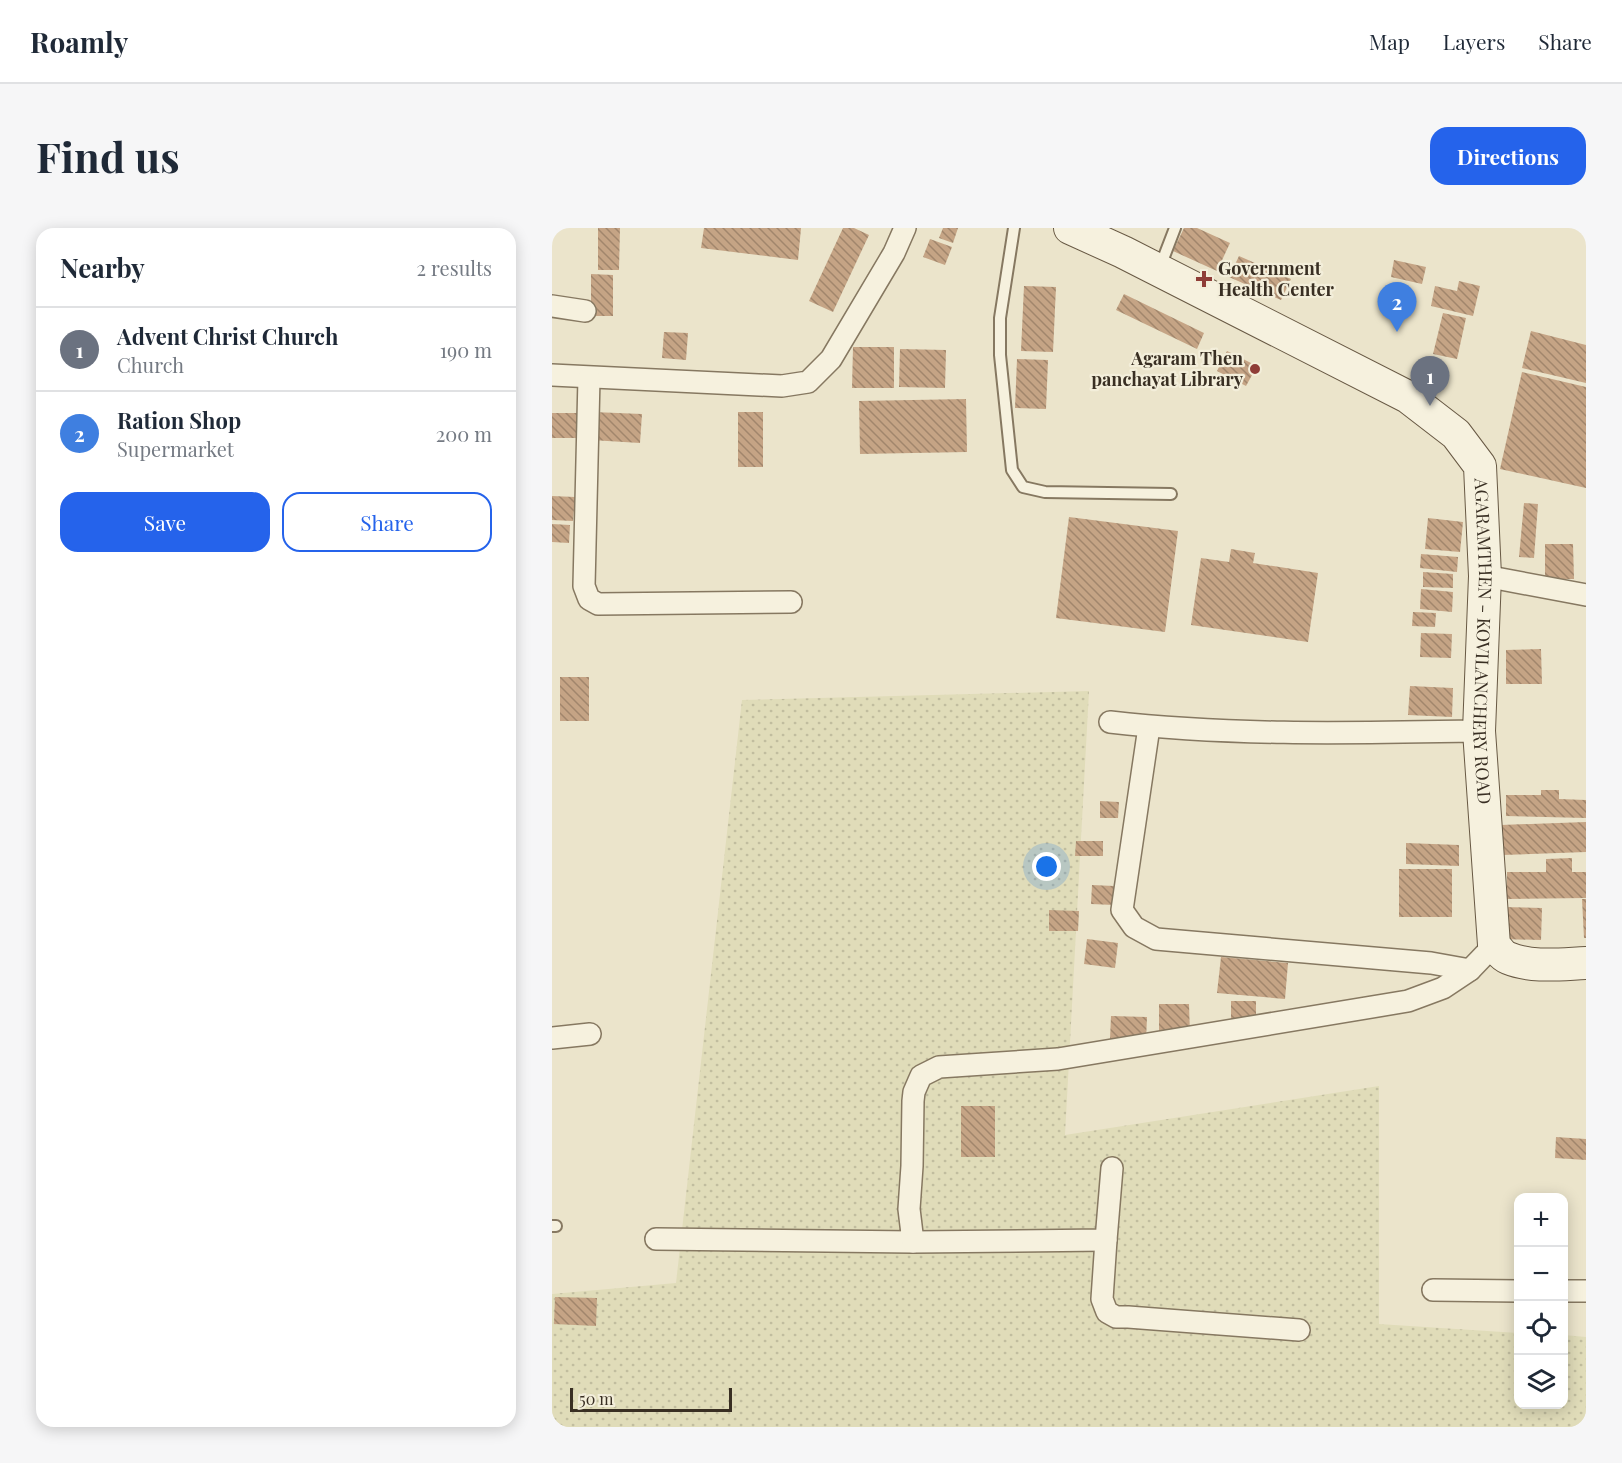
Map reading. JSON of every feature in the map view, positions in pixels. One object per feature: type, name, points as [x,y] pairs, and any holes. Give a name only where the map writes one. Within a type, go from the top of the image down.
[{"type":"main road","name":"AGARAMTHEN - KOVILANCHERY ROAD","points":[[1070,228],[1408,397],[1456,434],[1480,466],[1485,576],[1479,731],[1494,945]]},
{"type":"main road","points":[[1494,945],[1505,958],[1518,961],[1542,965],[1586,963]]},
{"type":"street","points":[[552,375],[782,386],[808,382],[831,358],[894,253],[905,228]]},
{"type":"street","points":[[552,306],[585,311]]},
{"type":"street","points":[[589,378],[584,586],[589,599],[598,604],[791,602]]},
{"type":"street","points":[[1485,576],[1586,595]]},
{"type":"street","points":[[1110,722],[1149,727],[1320,733],[1479,731]]},
{"type":"street","points":[[1149,727],[1122,910],[1134,927],[1156,939],[1431,963],[1470,970]]},
{"type":"street","points":[[913,1242],[909,1209],[913,1101],[921,1076],[939,1067],[1058,1059],[1408,1001],[1443,988],[1470,970],[1494,945]]},
{"type":"street","points":[[552,1038],[590,1034]]},
{"type":"street","points":[[1113,1168],[1102,1299],[1107,1312],[1116,1317],[1299,1330]]},
{"type":"street","points":[[656,1239],[913,1242],[1106,1240]]},
{"type":"street","points":[[1433,1290],[1514,1290]]},
{"type":"street","points":[[1568,1291],[1586,1291]]},
{"type":"lane","points":[[1014,228],[1000,318],[1000,355],[1012,470],[1023,487],[1045,492],[1171,494]]},
{"type":"lane","points":[[1159,271],[1175,228]]},
{"type":"shaded area","points":[[1089,691],[1065,1135],[1379,1086],[1379,1324],[1514,1333],[1514,1409],[1568,1409],[1568,1335],[1586,1337],[1586,1427],[552,1427],[552,1294],[676,1283],[742,700]]},
{"type":"building","points":[[598,228],[620,228],[619,270],[598,270]]},
{"type":"building","points":[[704,228],[801,228],[798,260],[701,248]]},
{"type":"building","points":[[843,228],[854,228],[869,235],[833,312],[809,301]]},
{"type":"building","points":[[943,228],[958,228],[953,243],[939,238]]},
{"type":"building","points":[[1184,228],[1197,228],[1230,243],[1217,271],[1173,251]]},
{"type":"building","points":[[930,239],[952,247],[945,265],[923,257]]},
{"type":"building","points":[[1239,256],[1291,279],[1281,300],[1229,277]]},
{"type":"building","points":[[1394,260],[1426,267],[1422,284],[1391,277]]},
{"type":"building","points":[[591,274],[613,275],[613,316],[591,316]]},
{"type":"building","points":[[1459,281],[1480,286],[1473,316],[1431,306],[1435,286],[1457,291]]},
{"type":"building","points":[[1024,286],[1056,287],[1053,352],[1021,351]]},
{"type":"building","points":[[1124,294],[1204,333],[1197,349],[1116,310]]},
{"type":"building","points":[[1443,313],[1466,318],[1457,359],[1433,354]]},
{"type":"building","points":[[1531,331],[1586,345],[1586,383],[1522,368]]},
{"type":"building","points":[[664,332],[688,333],[686,360],[662,358]]},
{"type":"building","points":[[853,347],[894,347],[894,388],[852,388]]},
{"type":"building","points":[[900,349],[946,350],[945,388],[899,387]]},
{"type":"building","points":[[1227,351],[1257,366],[1246,386],[1217,371]]},
{"type":"building","points":[[1017,359],[1048,360],[1046,409],[1015,408]]},
{"type":"building","points":[[1522,372],[1586,387],[1586,488],[1500,469]]},
{"type":"building","points":[[966,399],[967,452],[860,454],[859,401]]},
{"type":"building","points":[[593,412],[642,414],[640,443],[591,440]]},
{"type":"building","points":[[738,412],[763,412],[763,467],[738,467]]},
{"type":"building","points":[[552,413],[584,413],[584,438],[552,438]]},
{"type":"building","points":[[552,496],[575,497],[573,521],[552,520]]},
{"type":"building","points":[[1524,503],[1538,504],[1534,558],[1519,557]]},
{"type":"building","points":[[1069,517],[1178,531],[1165,632],[1056,618]]},
{"type":"building","points":[[1428,518],[1463,522],[1460,552],[1425,549]]},
{"type":"building","points":[[552,524],[570,525],[569,543],[552,542]]},
{"type":"building","points":[[1545,544],[1573,544],[1574,579],[1545,579]]},
{"type":"building","points":[[1231,549],[1255,553],[1253,563],[1318,573],[1308,642],[1191,625],[1201,558],[1229,562]]},
{"type":"building","points":[[1421,554],[1458,557],[1457,572],[1420,568]]},
{"type":"building","points":[[1423,572],[1453,574],[1453,588],[1423,587]]},
{"type":"building","points":[[1421,589],[1453,592],[1452,612],[1420,609]]},
{"type":"building","points":[[1413,612],[1436,613],[1435,627],[1412,626]]},
{"type":"building","points":[[1421,633],[1452,634],[1451,658],[1420,657]]},
{"type":"building","points":[[1541,649],[1542,684],[1506,684],[1506,650]]},
{"type":"building","points":[[560,677],[589,677],[589,721],[560,721]]},
{"type":"building","points":[[1410,686],[1453,688],[1452,717],[1408,715]]},
{"type":"building","points":[[1541,790],[1559,790],[1559,799],[1586,800],[1586,818],[1506,816],[1506,795],[1541,795]]},
{"type":"building","points":[[1100,801],[1119,802],[1118,818],[1100,818]]},
{"type":"building","points":[[1586,822],[1586,852],[1502,855],[1501,825]]},
{"type":"building","points":[[1076,841],[1103,841],[1103,856],[1075,856]]},
{"type":"building","points":[[1406,843],[1459,845],[1459,866],[1406,864]]},
{"type":"building","points":[[1572,858],[1572,872],[1586,872],[1586,898],[1507,899],[1507,872],[1546,872],[1546,859]]},
{"type":"building","points":[[1399,869],[1452,869],[1452,917],[1399,917]]},
{"type":"building","points":[[1092,885],[1114,886],[1114,905],[1091,904]]},
{"type":"building","points":[[1582,899],[1586,899],[1586,938],[1584,938]]},
{"type":"building","points":[[1501,907],[1542,908],[1541,940],[1501,939]]},
{"type":"building","points":[[1049,910],[1079,911],[1078,931],[1049,931]]},
{"type":"building","points":[[1087,939],[1118,943],[1115,968],[1084,964]]},
{"type":"building","points":[[1221,957],[1288,963],[1285,999],[1217,993]]},
{"type":"building","points":[[1231,1001],[1256,1001],[1256,1018],[1231,1019]]},
{"type":"building","points":[[1159,1004],[1189,1004],[1190,1034],[1159,1034]]},
{"type":"building","points":[[1111,1016],[1147,1017],[1146,1041],[1110,1039]]},
{"type":"building","points":[[961,1106],[995,1106],[995,1157],[961,1157]]},
{"type":"building","points":[[1556,1137],[1586,1139],[1586,1160],[1555,1158]]},
{"type":"building","points":[[555,1297],[597,1298],[596,1326],[554,1324]]},
{"type":"place","name":"Government Health Center","points":[[1204,279]]},
{"type":"place","name":"Ration Shop","points":[[1397,332]]},
{"type":"place","name":"Agaram Then panchayat Library","points":[[1255,369]]},
{"type":"place","name":"Advent Christ Church","points":[[1430,406]]}]
